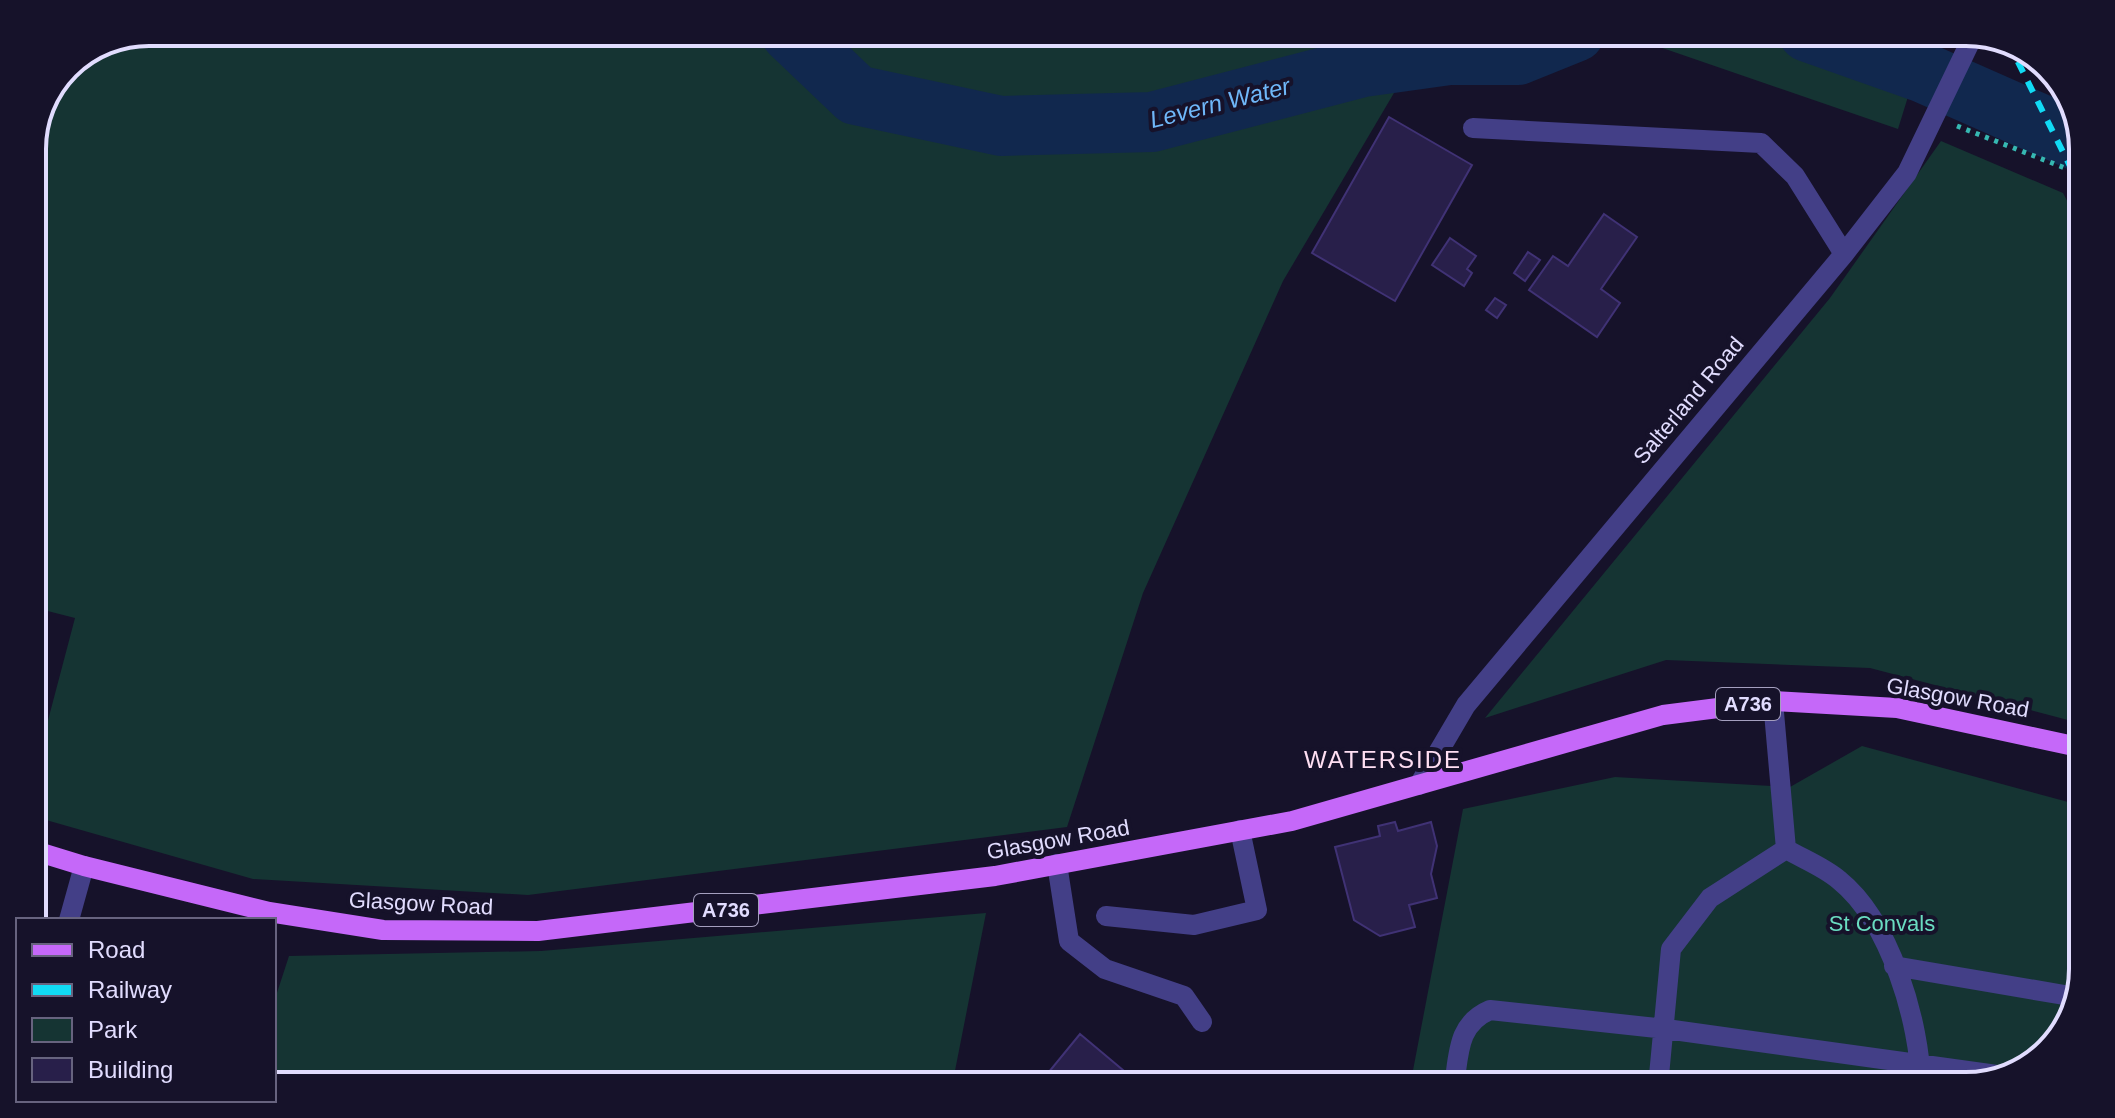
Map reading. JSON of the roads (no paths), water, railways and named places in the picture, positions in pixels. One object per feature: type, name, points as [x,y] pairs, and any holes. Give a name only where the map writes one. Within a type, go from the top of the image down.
[{"type":"main road","name":"Glasgow Road","points":[[46,854],[269,912],[383,930],[538,931],[885,890],[1057,864],[1292,821],[1663,715],[1773,701],[1897,708],[2069,745]]},
{"type":"street","name":"Salterland Road","points":[[1419,785],[1466,705],[1844,254],[1907,173],[1968,46]]},
{"type":"street","points":[[1473,128],[1761,143],[1795,176],[1844,254]]},
{"type":"street","points":[[1773,701],[1786,849]]},
{"type":"street","points":[[1106,916],[1194,925],[1257,910],[1240,830]]},
{"type":"street","points":[[1786,849],[1840,880],[1884,935],[1920,1072]]},
{"type":"street","points":[[1660,1072],[1671,949],[1710,898],[1786,849]]},
{"type":"street","points":[[1057,864],[1069,941],[1105,969],[1184,996],[1202,1022]]},
{"type":"street","points":[[70,918],[84,866]]},
{"type":"street","points":[[1894,966],[2066,995]]},
{"type":"street","points":[[1456,1072],[1462,1033],[1474,1017],[1490,1010],[1666,1029],[1971,1072]]},
{"type":"waterway","name":"Levern Water","points":[[805,46],[856,95],[1001,126],[1152,122],[1363,67],[1449,55],[1518,55],[1540,46]]},
{"type":"waterway","name":"Levern Water","points":[[1848,46],[1924,73],[2068,136]]},
{"type":"railway","points":[[2017,60],[2069,164]]},
{"type":"district","name":"WATERSIDE","points":[[1383,760]]},
{"type":"park label","name":"St Convals","points":[[1882,923]]}]
